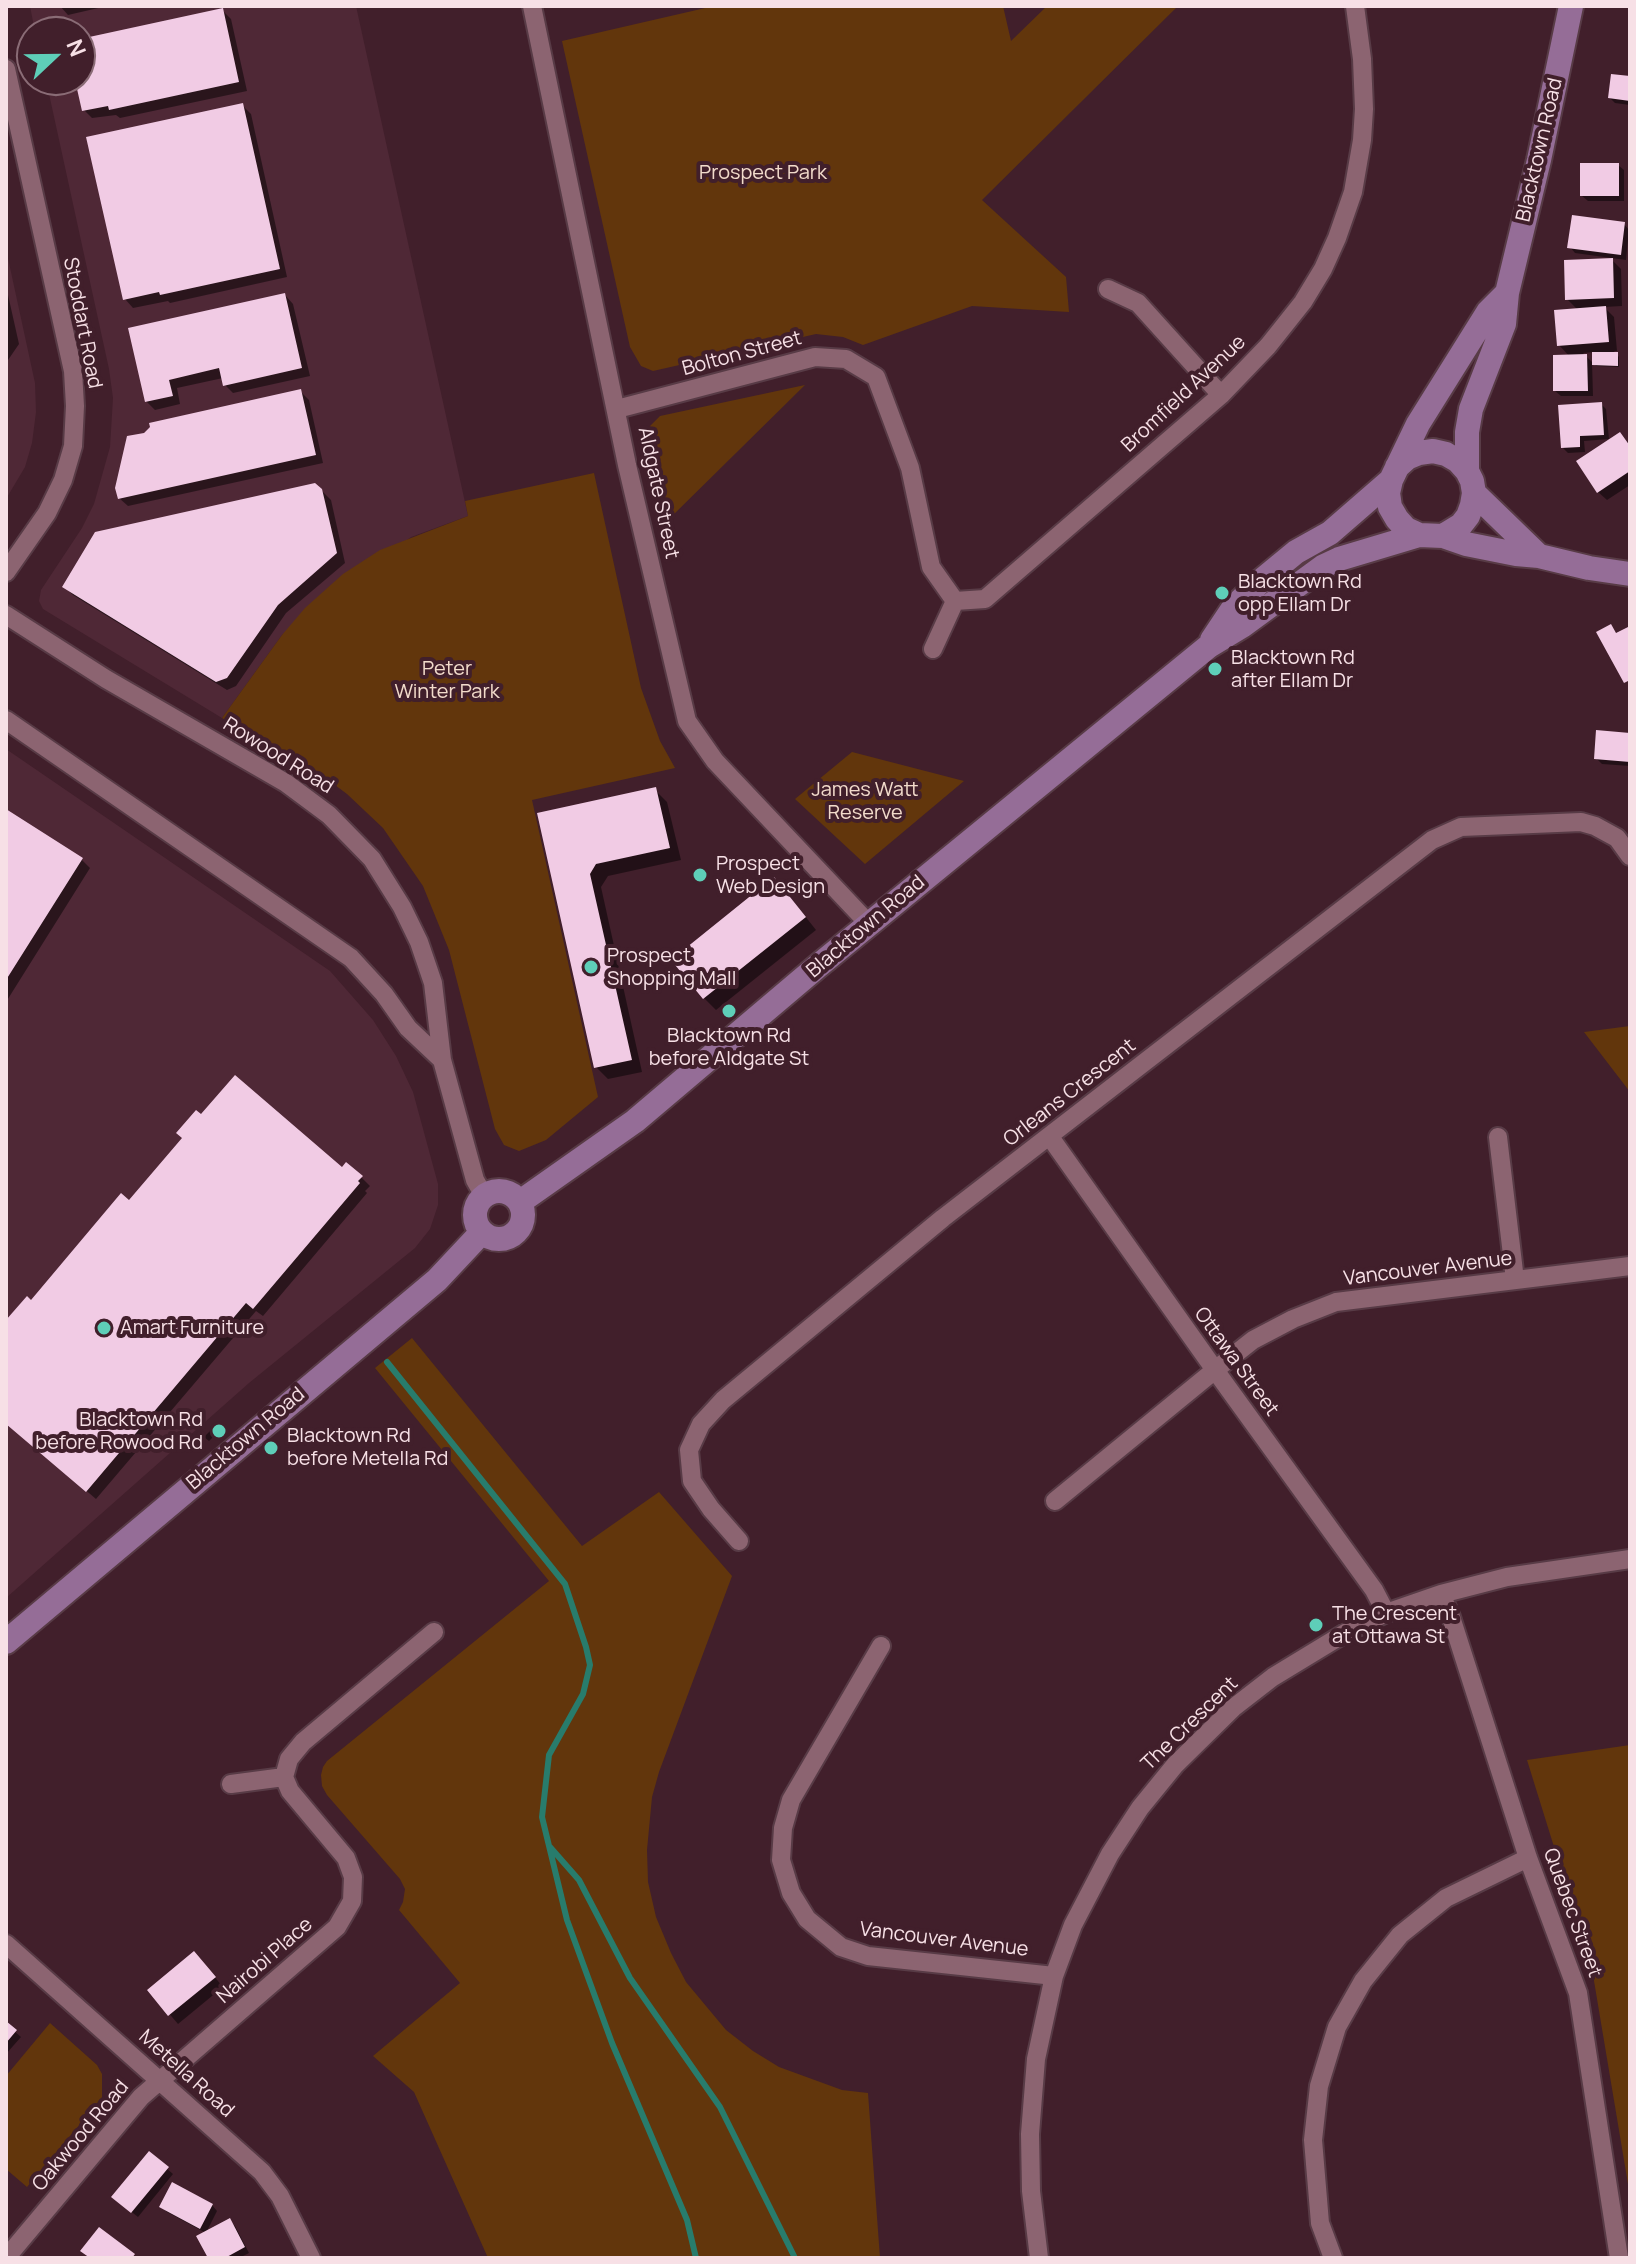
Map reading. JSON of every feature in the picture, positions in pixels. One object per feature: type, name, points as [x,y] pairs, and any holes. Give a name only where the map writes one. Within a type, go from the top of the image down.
[{"type":"main road","name":"Blacktown Road","points":[[1470,482],[1467,432],[1471,409],[1504,324],[1507,293],[1571,6]]},
{"type":"main road","name":"Blacktown Road","points":[[1209,646],[1234,607],[1262,580],[1296,552],[1330,533],[1394,474],[1418,424],[1488,312],[1507,293]]},
{"type":"main road","points":[[1539,556],[1470,482],[1458,461],[1446,454],[1433,451],[1419,453],[1407,458],[1394,474],[1388,493],[1390,507],[1406,529],[1466,544],[1630,574]]},
{"type":"main road","points":[[1431,536],[1453,531],[1468,516],[1470,482]]},
{"type":"main road","name":"Blacktown Road","points":[[520,1202],[635,1121],[869,924],[1209,646],[1242,626],[1324,566],[1339,559],[1431,536]]},
{"type":"main road","points":[[491,1192],[507,1192],[520,1202],[523,1217],[517,1231],[511,1236],[496,1239],[482,1232],[476,1210],[484,1196],[491,1192]]},
{"type":"main road","name":"Blacktown Road","points":[[6,1642],[437,1280],[482,1232]]},
{"type":"street","name":"Aldgate Street","points":[[532,6],[627,465],[687,721],[715,761],[869,924]]},
{"type":"street","name":"Bromfield Avenue","points":[[955,601],[985,599],[1221,395],[1268,346],[1303,302],[1323,269],[1353,192],[1364,109],[1355,6]]},
{"type":"street","name":"Stoddart Road","points":[[6,69],[73,371],[75,406],[73,446],[63,480],[47,513],[6,572]]},
{"type":"street","points":[[1108,289],[1138,303],[1221,395]]},
{"type":"street","name":"Bolton Street","points":[[617,409],[815,357],[846,359],[876,377],[910,468],[931,567],[955,601]]},
{"type":"street","points":[[933,649],[955,601]]},
{"type":"street","name":"Rowood Road","points":[[6,615],[106,679],[286,783],[329,815],[372,859],[387,880],[419,942],[433,983],[442,1060],[475,1180],[484,1196]]},
{"type":"street","points":[[6,720],[351,958],[384,994],[408,1028],[442,1060]]},
{"type":"street","name":"Orleans Crescent","points":[[739,1541],[692,1481],[689,1450],[701,1424],[723,1400],[906,1248],[1432,840],[1461,827],[1581,822],[1617,838],[1630,856]]},
{"type":"street","name":"Ottawa Street","points":[[1050,1137],[1374,1590],[1386,1613]]},
{"type":"street","points":[[1498,1137],[1515,1280]]},
{"type":"street","name":"Vancouver Avenue","points":[[1055,1501],[1253,1340],[1293,1319],[1336,1302],[1630,1266]]},
{"type":"street","name":"The Crescent","points":[[1039,2258],[1031,2191],[1030,2134],[1036,2059],[1054,1976],[1073,1925],[1110,1854],[1140,1808],[1175,1765],[1233,1708],[1273,1677],[1347,1632],[1386,1613],[1441,1594],[1507,1577],[1630,1559]]},
{"type":"street","name":"Quebec Street","points":[[1441,1594],[1528,1858],[1578,1993],[1619,2258]]},
{"type":"street","points":[[231,1784],[284,1777],[289,1759],[303,1742],[434,1632]]},
{"type":"street","name":"Vancouver Avenue","points":[[881,1646],[791,1800],[783,1828],[781,1860],[791,1893],[807,1919],[841,1947],[868,1956],[1054,1976]]},
{"type":"street","name":"Nairobi Place","points":[[160,2080],[337,1927],[352,1901],[353,1877],[346,1858],[290,1791],[284,1777]]},
{"type":"street","points":[[1333,2258],[1320,2223],[1313,2140],[1319,2086],[1337,2027],[1363,1981],[1400,1935],[1446,1898],[1528,1858]]},
{"type":"street","name":"Metella Road","points":[[6,1944],[262,2172],[280,2196],[311,2258]]},
{"type":"street","name":"Oakwood Road","points":[[6,2258],[141,2097],[160,2080]]},
{"type":"shaded area","points":[[30,6],[356,6],[468,516],[411,537],[282,635],[222,718],[43,609],[39,601],[41,590],[94,504],[110,447],[113,398],[49,96],[96,96],[96,16],[32,16]]},
{"type":"shaded area","points":[[6,249],[35,383],[36,412],[25,467],[6,499]]},
{"type":"shaded area","points":[[6,749],[330,971],[373,1020],[396,1056],[413,1092],[438,1184],[438,1205],[430,1229],[415,1248],[249,1383],[6,1598]]},
{"type":"green space","name":"Prospect Park","points":[[714,6],[1003,6],[1011,41],[1047,6],[1178,6],[982,200],[1066,277],[1069,312],[972,306],[863,345],[843,337],[816,334],[653,371],[641,366],[630,347],[562,41]]},
{"type":"green space","points":[[805,385],[667,521],[646,430],[660,416]]},
{"type":"green space","name":"Peter Winter Park","points":[[594,473],[641,688],[660,741],[675,768],[532,800],[598,1097],[546,1140],[519,1151],[504,1145],[495,1129],[449,950],[423,886],[383,828],[347,794],[315,770],[222,718],[282,635],[305,608],[343,574],[380,550],[468,516],[465,501]]},
{"type":"green space","name":"James Watt Reserve","points":[[852,752],[964,781],[865,864],[795,799]]},
{"type":"green space","points":[[1630,1026],[1630,1092],[1584,1032]]},
{"type":"green space","points":[[412,1338],[582,1546],[659,1492],[732,1576],[652,1797],[647,1850],[648,1882],[656,1917],[686,1982],[726,2030],[779,2067],[842,2090],[868,2093],[880,2258],[488,2258],[414,2092],[373,2056],[460,1983],[399,1910],[405,1889],[400,1879],[327,1795],[322,1786],[323,1767],[549,1581],[375,1368]]},
{"type":"green space","points":[[1630,1745],[1630,2196],[1592,1969],[1527,1760]]},
{"type":"green space","points":[[50,2023],[97,2065],[102,2074],[102,2098],[27,2187],[6,2169],[6,2076]]},
{"type":"building","points":[[223,8],[239,82],[109,110],[108,106],[82,111],[79,96],[96,96],[96,36]]},
{"type":"building","points":[[1611,74],[1630,76],[1630,101],[1608,98]]},
{"type":"building","points":[[243,103],[280,269],[123,300],[86,137]]},
{"type":"building","points":[[1580,163],[1619,163],[1619,196],[1580,196]]},
{"type":"building","points":[[1572,215],[1625,222],[1621,255],[1567,248]]},
{"type":"building","points":[[1613,258],[1614,298],[1565,300],[1564,260]]},
{"type":"building","points":[[285,293],[302,368],[223,386],[219,368],[169,380],[173,396],[145,402],[128,328]]},
{"type":"building","points":[[1606,306],[1609,342],[1557,346],[1554,310]]},
{"type":"building","points":[[1592,352],[1618,352],[1618,366],[1592,365]]},
{"type":"building","points":[[1587,354],[1588,391],[1553,391],[1553,355]]},
{"type":"building","points":[[301,389],[316,455],[118,499],[115,488],[127,436],[144,433],[150,427],[149,423]]},
{"type":"building","points":[[1602,402],[1604,435],[1580,436],[1580,447],[1561,448],[1558,405]]},
{"type":"building","points":[[1620,432],[1630,446],[1630,471],[1597,493],[1576,461]]},
{"type":"building","points":[[315,483],[322,489],[337,553],[278,605],[227,678],[216,682],[62,587],[95,532]]},
{"type":"building","points":[[1611,624],[1616,633],[1630,626],[1630,680],[1624,683],[1596,632]]},
{"type":"building","points":[[1596,730],[1630,733],[1630,762],[1594,759]]},
{"type":"building","name":"Prospect Shopping Mall","points":[[656,787],[670,848],[596,864],[590,874],[632,1060],[594,1068],[537,813]]},
{"type":"building","points":[[6,809],[83,858],[6,980]]},
{"type":"building","name":"Prospect Shopping Mall","points":[[774,877],[806,917],[703,999],[671,960]]},
{"type":"building","points":[[235,1075],[342,1167],[346,1162],[363,1176],[253,1309],[246,1303],[86,1492],[6,1424],[6,1320],[27,1296],[31,1300],[121,1193],[129,1200],[182,1138],[176,1133],[196,1110],[201,1114]]},
{"type":"building","points":[[194,1951],[216,1977],[168,2016],[147,1990]]},
{"type":"building","points":[[6,2021],[17,2030],[6,2043]]},
{"type":"building","points":[[149,2151],[169,2167],[131,2213],[111,2197]]},
{"type":"building","points":[[172,2182],[213,2204],[200,2229],[159,2207]]},
{"type":"building","points":[[230,2218],[245,2247],[225,2258],[208,2258],[196,2236]]},
{"type":"building","points":[[99,2227],[135,2254],[132,2258],[90,2258],[80,2251]]},
{"type":"waterway","points":[[387,1362],[565,1584],[590,1665],[583,1694],[549,1755],[542,1817],[567,1920],[612,2043],[687,2220],[696,2258]]},
{"type":"waterway","points":[[550,1847],[579,1880],[630,1978],[720,2107],[795,2258]]},
{"type":"place","name":"Blacktown Rd opp Ellam Dr","points":[[1222,593]]},
{"type":"place","name":"Blacktown Rd after Ellam Dr","points":[[1215,669]]},
{"type":"place","name":"Prospect Web Design","points":[[700,875]]},
{"type":"place","name":"Prospect Shopping Mall","points":[[591,967]]},
{"type":"place","name":"Blacktown Rd before Aldgate St","points":[[729,1011]]},
{"type":"place","name":"Amart Furniture","points":[[104,1328]]},
{"type":"place","name":"Blacktown Rd before Rowood Rd","points":[[219,1431]]},
{"type":"place","name":"Blacktown Rd before Metella Rd","points":[[271,1448]]},
{"type":"place","name":"The Crescent at Ottawa St","points":[[1316,1625]]}]
